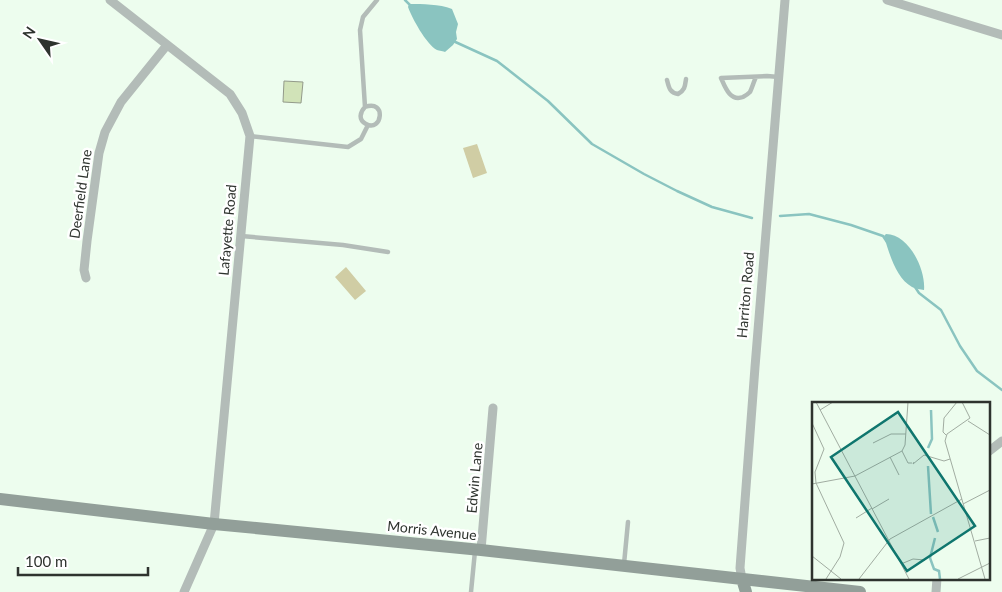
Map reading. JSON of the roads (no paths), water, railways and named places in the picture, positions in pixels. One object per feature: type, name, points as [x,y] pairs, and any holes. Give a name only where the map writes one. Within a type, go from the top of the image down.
[{"type":"street","name":"Lafayette Road","points":[[110,0],[230,94],[242,113],[250,136],[214,524],[184,592]]},
{"type":"street","name":"Harriton Road","points":[[746,592],[740,568],[754,367],[785,0]]},
{"type":"street","points":[[887,0],[1002,35]]},
{"type":"street","name":"Deerfield Lane","points":[[86,278],[84,270],[99,153],[105,132],[121,102],[167,45]]},
{"type":"street","name":"Edwin Lane","points":[[479,550],[493,408]]},
{"type":"street","points":[[990,450],[1002,441]]},
{"type":"street","name":"Morris Avenue","points":[[0,499],[214,524],[479,550],[860,592]]},
{"type":"lane","points":[[365,107],[360,30],[363,18],[377,0]]},
{"type":"lane","points":[[756,77],[749,93],[741,98],[731,96],[721,78],[756,77],[779,77]]},
{"type":"lane","points":[[667,80],[671,91],[674,94],[678,94],[683,92],[686,79]]},
{"type":"lane","points":[[374,106],[379,110],[380,117],[374,125],[362,122],[361,112],[365,107],[374,106]]},
{"type":"lane","points":[[250,136],[348,147],[361,139],[368,125]]},
{"type":"lane","points":[[241,236],[343,244],[388,252]]},
{"type":"lane","points":[[624,566],[628,522]]},
{"type":"lane","points":[[471,592],[479,550]]},
{"type":"water","points":[[409,4],[436,5],[452,9],[458,24],[457,39],[453,45],[445,52],[433,47],[416,24],[408,7]]},
{"type":"water","points":[[886,234],[902,240],[909,246],[919,263],[924,290],[916,289],[906,283],[897,271],[884,236]]},
{"type":"waterway","points":[[405,0],[411,6]]},
{"type":"waterway","points":[[451,40],[497,61],[548,101],[592,144],[677,191],[712,207],[752,218]]},
{"type":"waterway","points":[[780,216],[809,214],[883,236],[887,242]]},
{"type":"waterway","points":[[915,287],[919,293],[941,310],[960,346],[977,371],[1002,390]]}]
